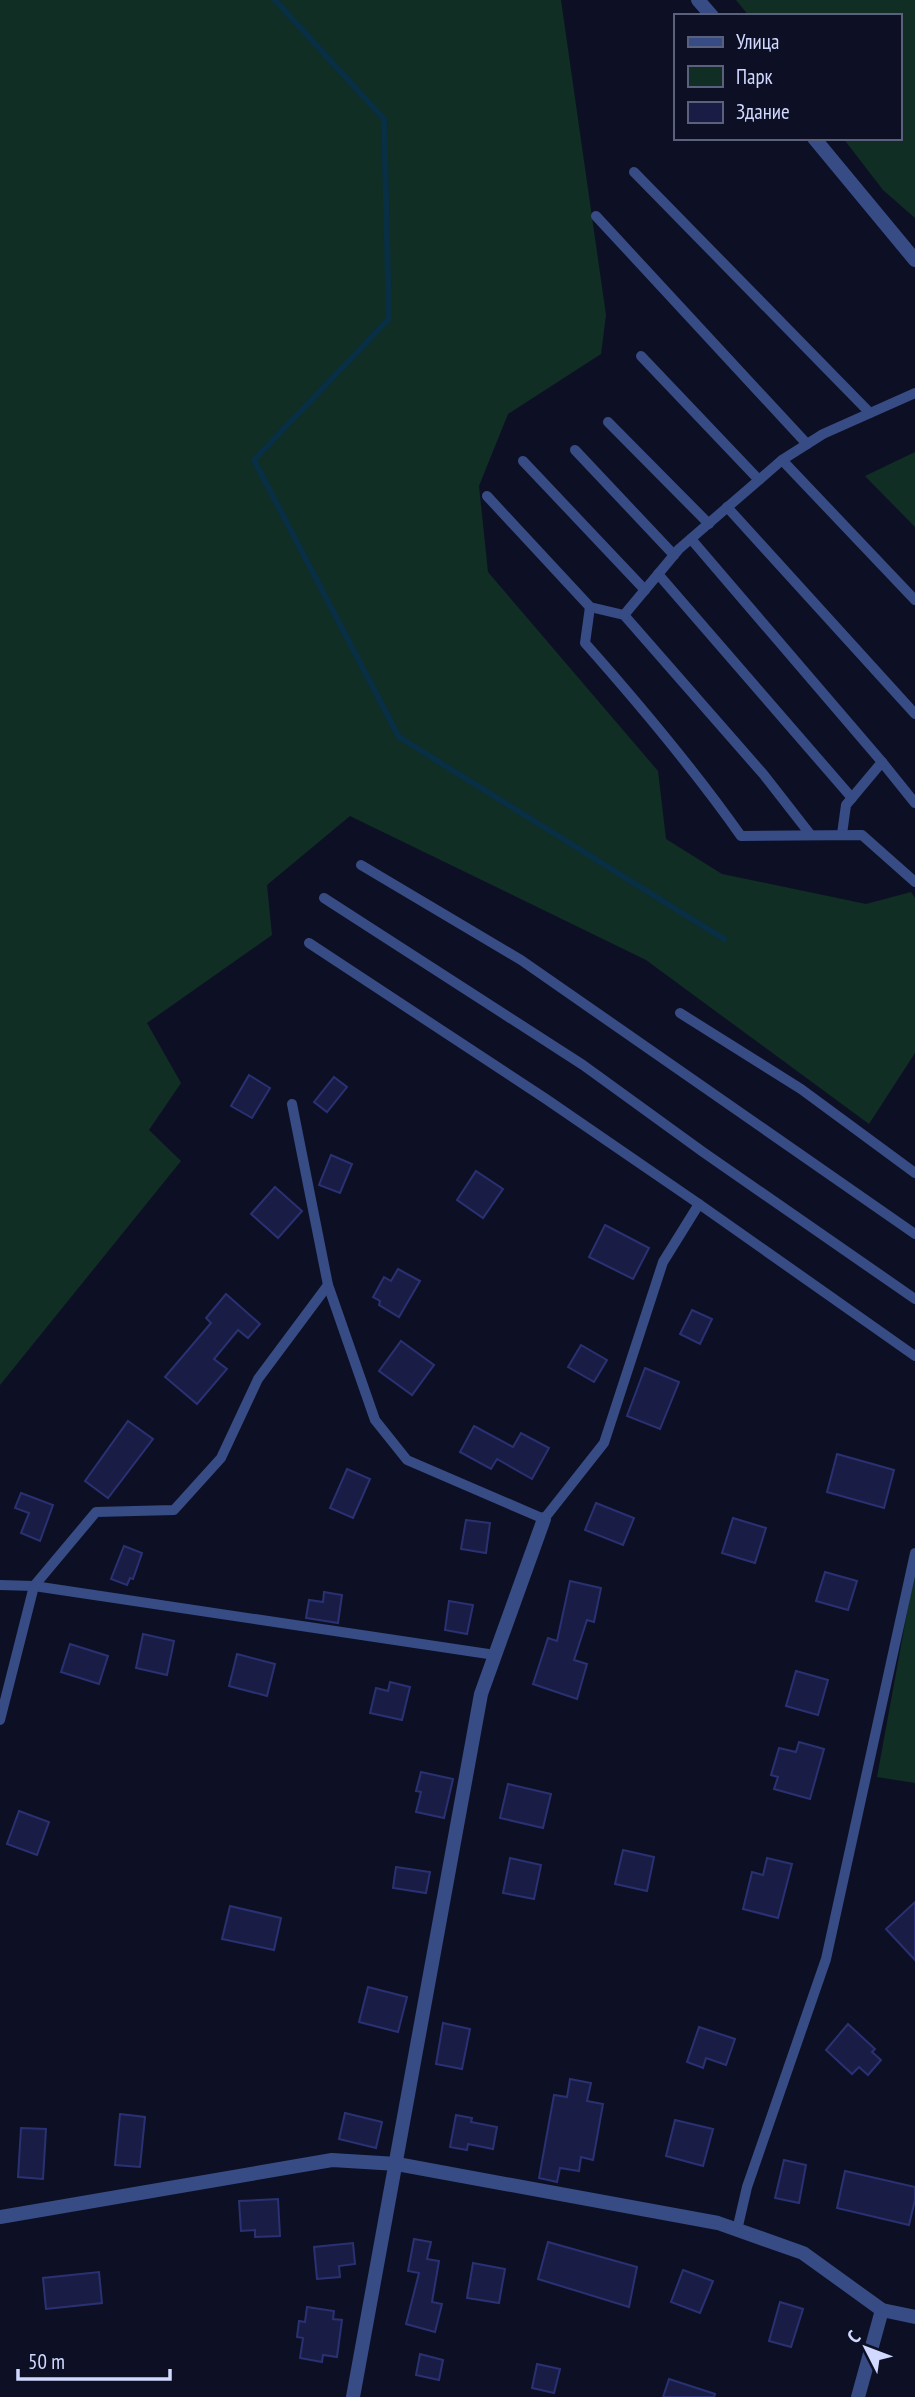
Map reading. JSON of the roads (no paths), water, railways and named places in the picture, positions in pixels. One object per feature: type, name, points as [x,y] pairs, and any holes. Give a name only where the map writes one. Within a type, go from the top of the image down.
[{"type":"street","points":[[698,0],[710,14]]},
{"type":"street","points":[[816,140],[915,260]]},
{"type":"street","points":[[353,2397],[481,1694],[544,1519]]},
{"type":"street","points":[[0,2217],[332,2160],[397,2164],[718,2223],[803,2253],[882,2310],[915,2317]]},
{"type":"street","points":[[858,2397],[882,2310]]},
{"type":"lane","points":[[634,172],[870,413]]},
{"type":"lane","points":[[596,216],[807,444]]},
{"type":"lane","points":[[641,356],[759,480]]},
{"type":"lane","points":[[624,615],[674,555],[782,460],[823,434],[915,393]]},
{"type":"lane","points":[[608,422],[709,524]]},
{"type":"lane","points":[[575,450],[674,555]]},
{"type":"lane","points":[[782,460],[915,600]]},
{"type":"lane","points":[[523,461],[645,590]]},
{"type":"lane","points":[[486,496],[590,607],[624,615],[765,775],[810,834]]},
{"type":"lane","points":[[727,507],[915,714]]},
{"type":"lane","points":[[691,539],[915,803]]},
{"type":"lane","points":[[658,574],[852,798]]},
{"type":"lane","points":[[590,607],[585,643],[660,727],[741,836],[862,835],[915,882]]},
{"type":"lane","points":[[842,834],[846,805],[882,762]]},
{"type":"lane","points":[[361,865],[521,960],[915,1234]]},
{"type":"lane","points":[[324,898],[583,1065],[703,1152],[915,1298]]},
{"type":"lane","points":[[309,943],[547,1099],[915,1356]]},
{"type":"lane","points":[[680,1013],[801,1089],[915,1173]]},
{"type":"lane","points":[[292,1104],[328,1285],[375,1420],[407,1460],[544,1519],[604,1443],[663,1262],[699,1204]]},
{"type":"lane","points":[[0,1720],[34,1586],[96,1512],[174,1510],[221,1458],[258,1379],[328,1285]]},
{"type":"lane","points":[[737,2230],[747,2187],[826,1959],[915,1553]]},
{"type":"lane","points":[[0,1585],[34,1586],[495,1655]]},
{"type":"waterway","points":[[275,0],[384,119],[389,319],[254,460],[399,737],[724,939]]}]
